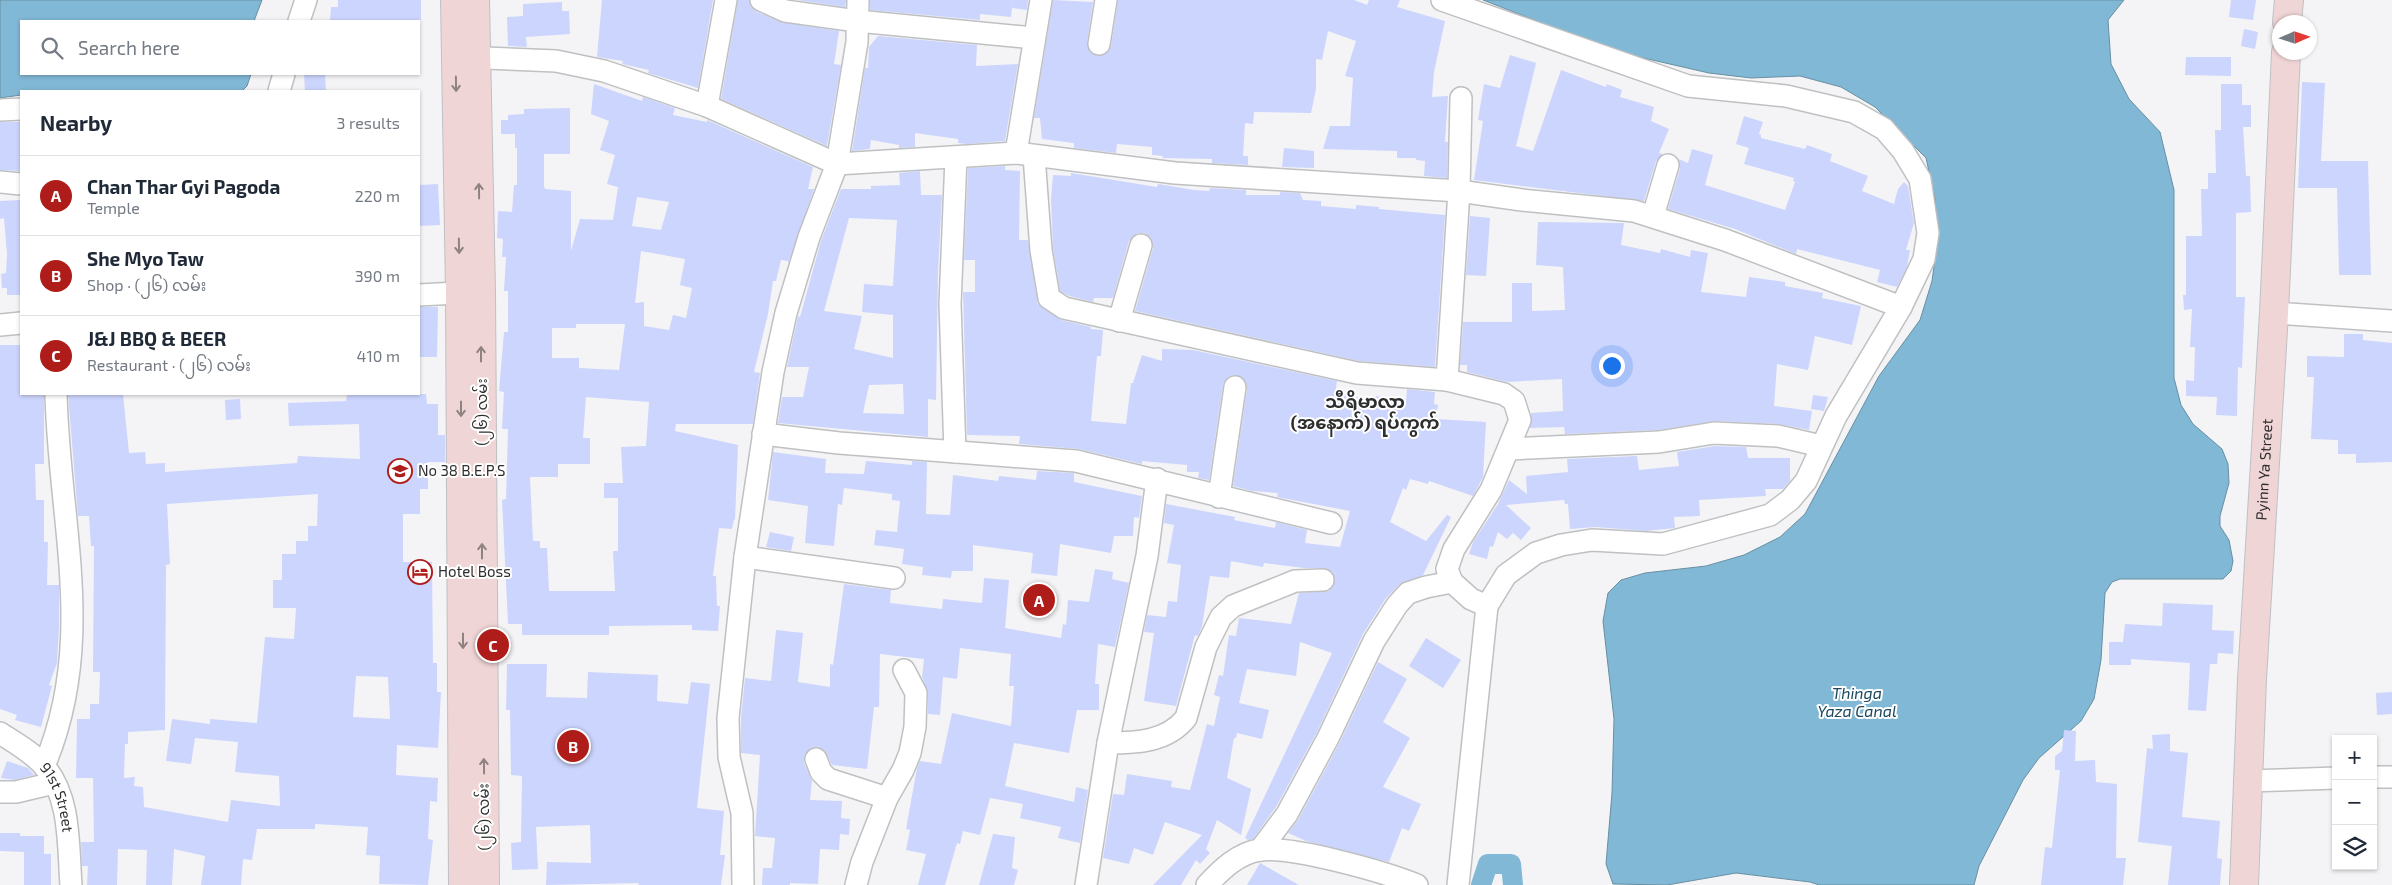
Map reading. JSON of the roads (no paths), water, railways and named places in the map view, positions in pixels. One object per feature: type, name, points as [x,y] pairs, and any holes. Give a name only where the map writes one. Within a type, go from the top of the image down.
[{"type":"main road","name":"(၂၆) လမ်း","points":[[455,0],[467,57]]},
{"type":"main road","name":"(၂၆) လမ်း","points":[[463,885],[472,599],[471,292],[467,57],[475,0]]},
{"type":"main road","points":[[2288,15],[2289,0]]},
{"type":"main road","name":"Pyinn Ya Street","points":[[2244,885],[2260,525],[2274,313],[2286,60]]},
{"type":"main road","name":"(၂၆) လမ်း","points":[[472,599],[485,885]]},
{"type":"street","points":[[299,20],[306,0]]},
{"type":"street","points":[[707,106],[726,0]]},
{"type":"street","points":[[761,0],[785,11],[857,21],[1034,38]]},
{"type":"street","points":[[743,885],[742,812],[729,757],[728,718],[746,557],[773,372],[786,313],[809,237],[836,164],[857,42],[858,0]]},
{"type":"street","points":[[1040,0],[1034,38],[1025,154],[1050,298],[1064,308],[1357,373],[1447,380],[1504,394],[1514,402],[1520,420],[1492,490],[1454,549],[1447,570],[1452,582],[1471,599],[1487,606]]},
{"type":"street","points":[[1099,44],[1106,0]]},
{"type":"street","points":[[1442,0],[1688,86],[1786,96],[1854,112],[1884,129],[1903,151],[1920,179],[1928,233],[1924,259],[1901,307],[1836,416],[1806,481],[1790,500],[1770,515],[1662,544],[1592,540],[1561,545],[1536,553],[1506,575],[1487,606],[1458,885]]},
{"type":"street","points":[[467,57],[556,61],[604,71],[707,106],[836,164],[1025,154],[1175,173],[1459,191],[1522,200],[1634,211],[1725,240],[1901,307]]},
{"type":"street","points":[[278,90],[284,75]]},
{"type":"street","points":[[1447,380],[1459,191],[1461,98]]},
{"type":"street","points":[[0,110],[20,109]]},
{"type":"street","points":[[955,452],[950,304],[956,158]]},
{"type":"street","points":[[1653,216],[1668,165]]},
{"type":"street","points":[[0,182],[20,184]]},
{"type":"street","points":[[1119,321],[1141,245]]},
{"type":"street","points":[[420,295],[471,292]]},
{"type":"street","points":[[2274,313],[2392,320]]},
{"type":"street","points":[[0,325],[20,324]]},
{"type":"street","points":[[1219,497],[1235,387]]},
{"type":"street","points":[[0,792],[16,792],[49,774],[54,742],[69,687],[72,658],[73,605],[70,553],[57,438],[56,395]]},
{"type":"street","points":[[763,434],[839,443],[1076,461],[1157,479],[1219,497],[1331,523]]},
{"type":"street","points":[[1509,449],[1659,442],[1714,434],[1778,436],[1821,446]]},
{"type":"street","points":[[1086,885],[1108,743],[1148,556],[1157,479]]},
{"type":"street","points":[[746,557],[894,578]]},
{"type":"street","points":[[1108,743],[1137,743],[1166,735],[1178,727],[1186,718],[1206,646],[1221,617],[1233,606],[1295,581],[1323,580]]},
{"type":"street","points":[[1260,850],[1291,806],[1328,738],[1374,641],[1397,605],[1408,593],[1452,582]]},
{"type":"street","points":[[856,885],[862,862],[887,798],[903,770],[910,753],[915,727],[916,693],[904,670]]},
{"type":"street","name":"91st Street","points":[[0,733],[24,748],[49,774],[65,810],[71,885]]},
{"type":"street","points":[[816,759],[821,772],[828,779],[887,798]]},
{"type":"street","points":[[2377,777],[2392,777]]},
{"type":"street","points":[[2248,781],[2332,778]]},
{"type":"street","points":[[1207,885],[1220,871],[1238,858],[1260,850],[1286,851],[1321,858],[1417,885]]},
{"type":"water","points":[[0,0],[262,0],[254,20],[20,20],[20,75],[251,75],[247,86],[243,90],[20,90],[20,95],[0,98]]},
{"type":"water","name":"Thinga Yaza Canal","points":[[1483,0],[2124,0],[2108,20],[2111,64],[2129,99],[2160,132],[2174,190],[2174,378],[2181,405],[2193,424],[2222,449],[2228,464],[2229,483],[2220,516],[2220,526],[2229,540],[2233,561],[2231,571],[2223,579],[2120,579],[2112,582],[2105,593],[2101,660],[2094,699],[2081,721],[2039,758],[2023,780],[1979,866],[1974,885],[1819,885],[1810,882],[1736,873],[1667,885],[1613,884],[1606,864],[1612,793],[1614,719],[1603,621],[1608,593],[1621,580],[1645,573],[1706,566],[1744,555],[1780,537],[1805,514],[1879,376],[1920,320],[1932,281],[1938,237],[1935,198],[1926,158],[1875,107],[1841,87],[1800,76],[1751,78],[1709,73],[1613,51]]},
{"type":"waterway","points":[[1481,885],[1488,864],[1511,864],[1513,885]]},
{"type":"place","name":"No 38 B.E.P.S","points":[[400,471]]},
{"type":"place","name":"Hotel Boss","points":[[420,572]]},
{"type":"place","name":"Chan Thar Gyi Pagoda","points":[[1039,600]]},
{"type":"place","name":"J&J BBQ & BEER","points":[[493,645]]},
{"type":"place","name":"She Myo Taw","points":[[573,746]]},
{"type":"district","name":"သီရိမာလာ (အနောက်) ရပ်ကွက်","points":[[1365,412]]}]
